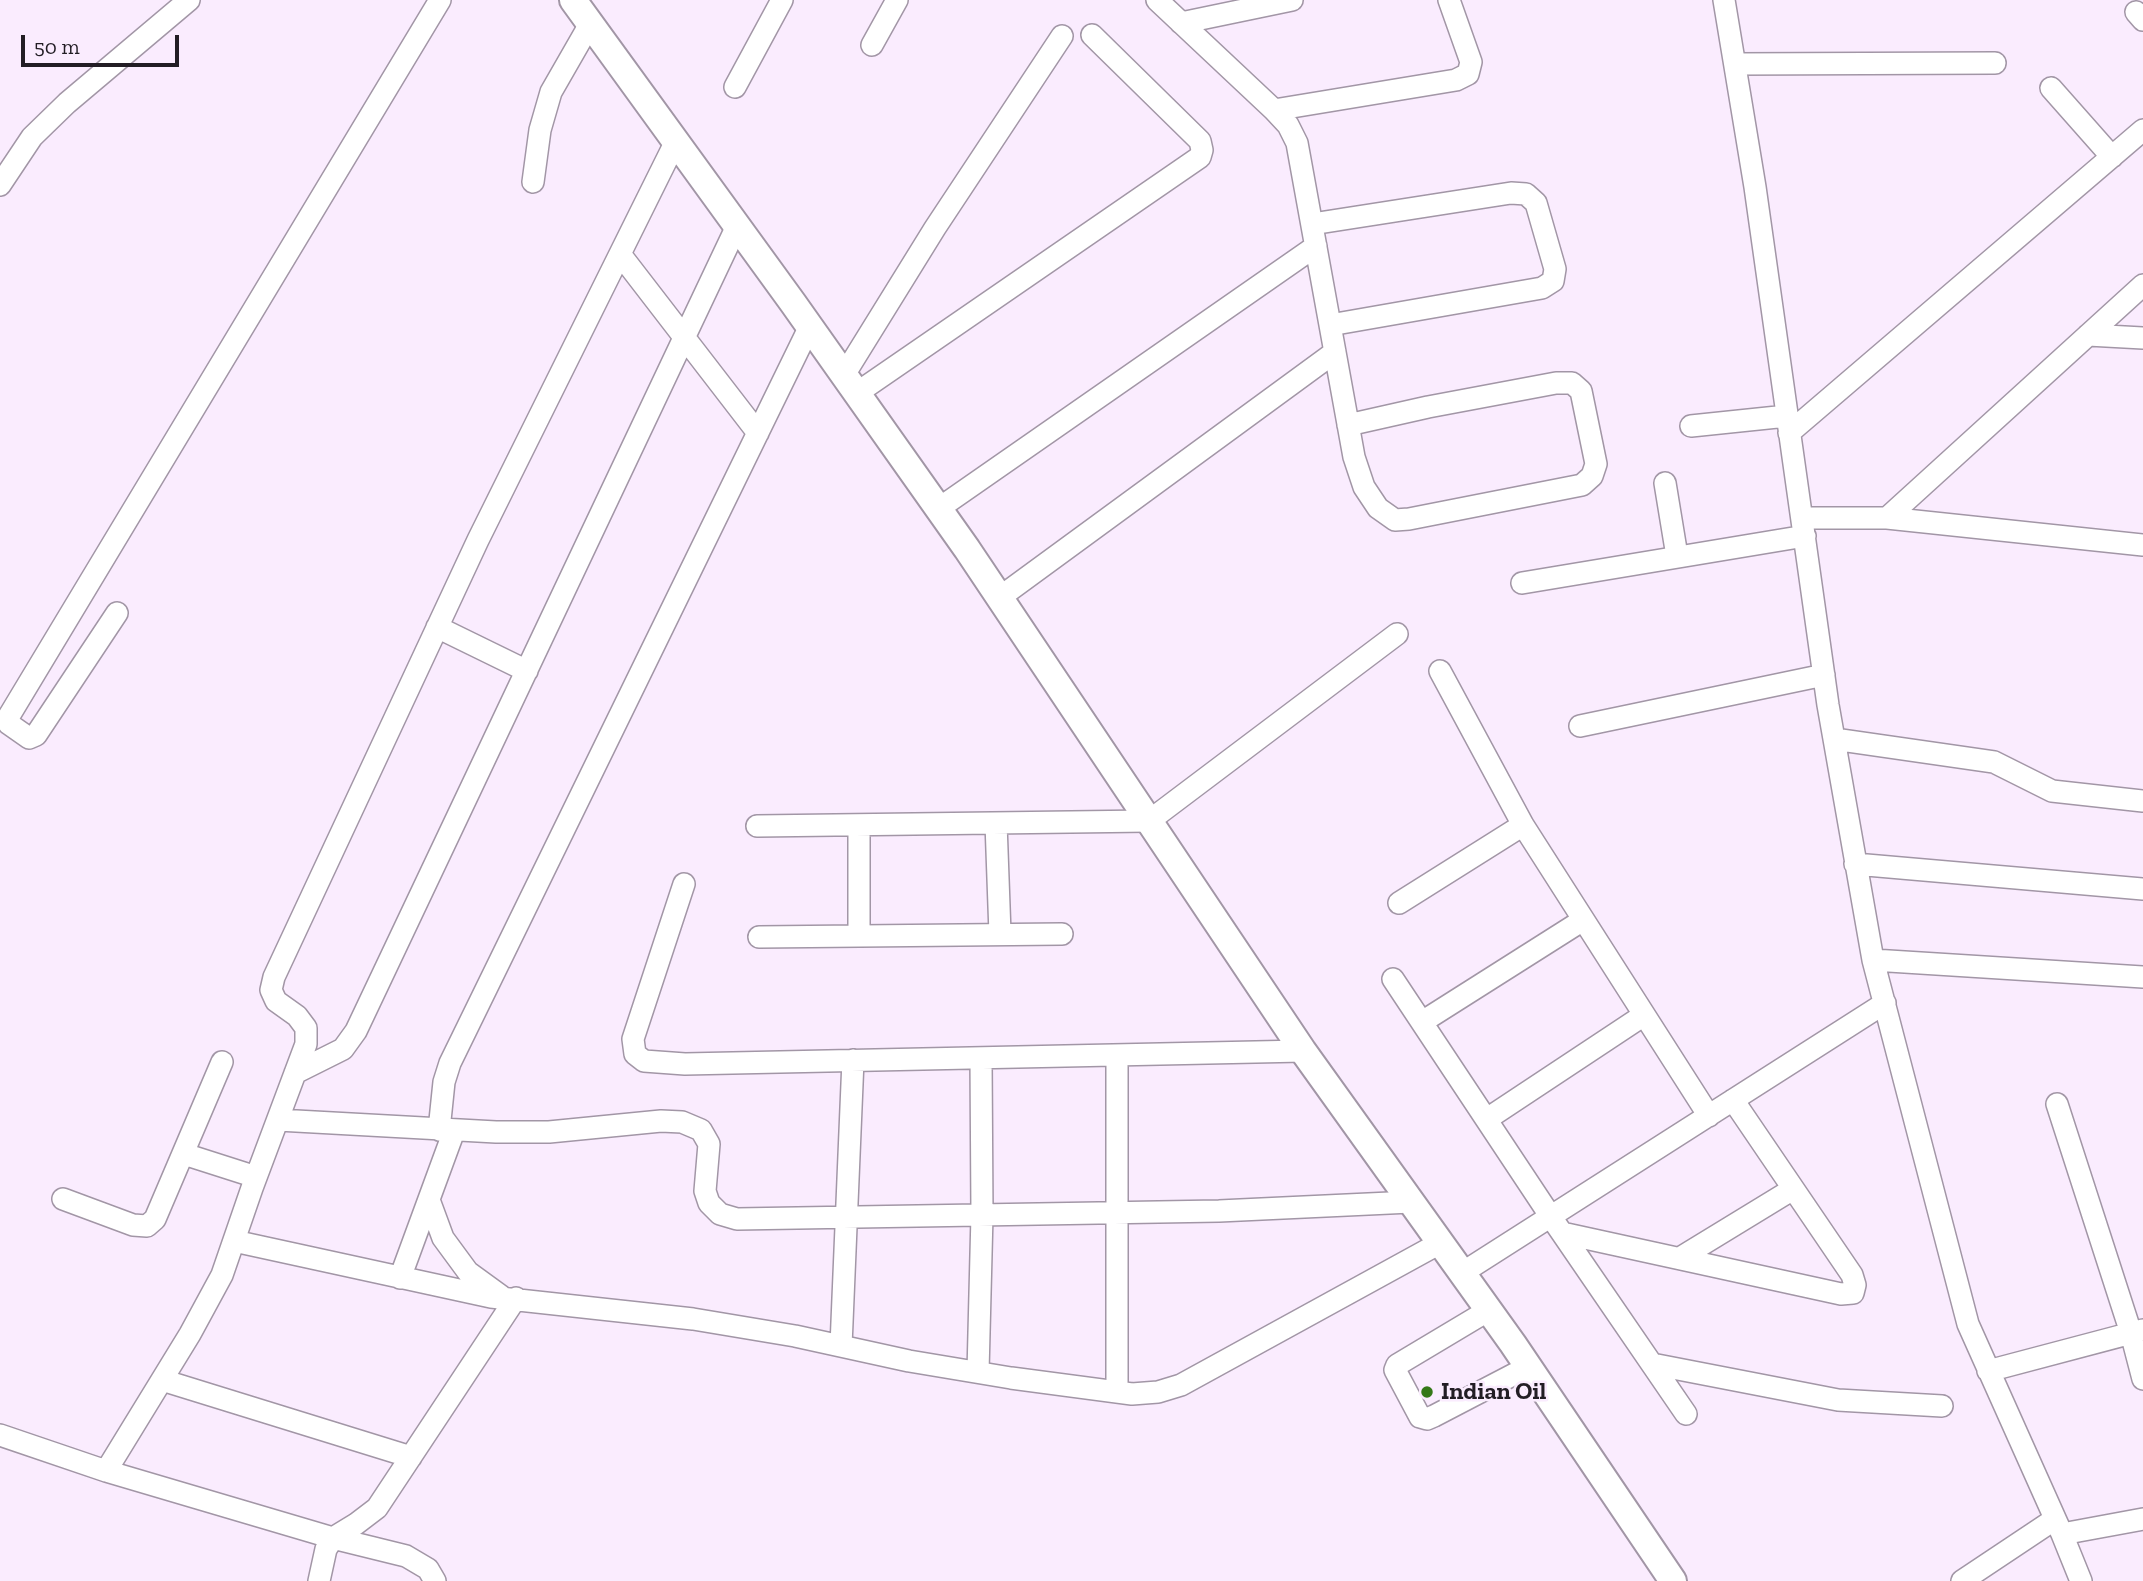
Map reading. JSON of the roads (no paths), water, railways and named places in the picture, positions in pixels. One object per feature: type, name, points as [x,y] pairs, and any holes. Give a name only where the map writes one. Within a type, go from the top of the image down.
[{"type":"main road","points":[[573,0],[810,326],[938,509],[1303,1051],[1489,1310],[1673,1581]]},
{"type":"street","points":[[0,185],[32,137],[66,103],[189,0]]},
{"type":"street","points":[[117,613],[36,735],[29,738],[9,724],[9,716],[440,0]]},
{"type":"street","points":[[735,87],[782,0]]},
{"type":"street","points":[[1157,0],[1274,110],[1288,125],[1297,143],[1353,457],[1364,487],[1378,508],[1395,520],[1409,519],[1582,485],[1592,476],[1596,464],[1581,391],[1572,383],[1556,383],[1348,425]]},
{"type":"street","points":[[1181,23],[1292,0]]},
{"type":"street","points":[[1274,110],[1456,80],[1468,74],[1471,62],[1449,0]]},
{"type":"street","points":[[1724,0],[1736,64],[1824,675],[1873,960],[1968,1324],[2081,1581]]},
{"type":"street","points":[[872,45],[893,1]]},
{"type":"street","points":[[533,183],[540,130],[551,92],[590,24]]},
{"type":"street","points":[[850,384],[1200,157],[1200,141],[1092,35]]},
{"type":"street","points":[[850,384],[935,228],[1062,36]]},
{"type":"street","points":[[1736,64],[1995,63]]},
{"type":"street","points":[[2051,88],[2112,157]]},
{"type":"street","points":[[1691,426],[1788,424],[2143,130]]},
{"type":"street","points":[[106,1471],[205,1309],[222,1275],[306,1044],[306,1028],[297,1016],[275,1001],[271,990],[274,977],[478,540],[676,141]]},
{"type":"street","points":[[1312,223],[1511,192],[1526,194],[1536,203],[1555,269],[1553,281],[1542,288],[1330,325]]},
{"type":"street","points":[[295,1073],[343,1049],[356,1031],[737,226]]},
{"type":"street","points":[[938,509],[1315,246]]},
{"type":"street","points":[[620,254],[758,433]]},
{"type":"street","points":[[1887,518],[2143,285]]},
{"type":"street","points":[[400,1278],[429,1200],[447,1130],[444,1082],[450,1063],[810,326]]},
{"type":"street","points":[[2088,335],[2143,338]]},
{"type":"street","points":[[999,598],[1335,352]]},
{"type":"street","points":[[1665,483],[1676,556]]},
{"type":"street","points":[[1522,583],[1676,556],[1804,527],[1887,518],[2143,545]]},
{"type":"street","points":[[437,627],[527,671]]},
{"type":"street","points":[[757,826],[1149,821],[1397,634]]},
{"type":"street","points":[[1440,671],[1523,825],[1709,1116]]},
{"type":"street","points":[[1580,726],[1824,675]]},
{"type":"street","points":[[1834,739],[1994,762],[2052,791],[2143,801]]},
{"type":"street","points":[[996,823],[1000,934]]},
{"type":"street","points":[[859,825],[859,936]]},
{"type":"street","points":[[1399,904],[1523,825]]},
{"type":"street","points":[[1855,864],[2143,889]]},
{"type":"street","points":[[684,884],[634,1039],[635,1054],[644,1061],[661,1064],[1303,1051]]},
{"type":"street","points":[[1422,1022],[1583,919]]},
{"type":"street","points":[[759,937],[1062,934]]},
{"type":"street","points":[[1873,960],[2143,977]]},
{"type":"street","points":[[1393,979],[1686,1414]]},
{"type":"street","points":[[1462,1273],[1557,1225],[1709,1116],[1885,1003]]},
{"type":"street","points":[[1486,1119],[1644,1015]]},
{"type":"street","points":[[1117,1055],[1117,1391]]},
{"type":"street","points":[[978,1372],[982,1215],[981,1058]]},
{"type":"street","points":[[841,1346],[853,1060]]},
{"type":"street","points":[[63,1199],[133,1225],[147,1226],[156,1219],[222,1062]]},
{"type":"street","points":[[1557,1225],[1680,1258],[1842,1294],[1853,1293],[1855,1285],[1852,1275],[1733,1100]]},
{"type":"street","points":[[2057,1104],[2137,1331],[2143,1379]]},
{"type":"street","points":[[278,1120],[447,1130],[549,1132],[661,1121],[682,1122],[701,1130],[709,1144],[705,1191],[709,1203],[720,1214],[737,1219],[1219,1211],[1411,1202]]},
{"type":"street","points":[[184,1154],[256,1177]]},
{"type":"street","points":[[1680,1258],[1793,1189]]},
{"type":"street","points":[[429,1200],[443,1238],[468,1272],[508,1297]]},
{"type":"street","points":[[234,1241],[491,1297],[693,1319],[909,1361],[1132,1394],[1158,1392],[1181,1385],[1440,1243]]},
{"type":"street","points":[[319,1581],[326,1549],[332,1538],[377,1508],[508,1297]]},
{"type":"street","points":[[1489,1310],[1397,1365],[1395,1370],[1420,1417],[1427,1419],[1434,1416],[1528,1367]]},
{"type":"street","points":[[1988,1371],[2137,1331]]},
{"type":"street","points":[[1652,1364],[1838,1400],[1942,1406]]},
{"type":"street","points":[[162,1380],[411,1457]]},
{"type":"street","points":[[0,1435],[106,1471],[332,1538],[407,1556],[428,1569],[435,1581]]},
{"type":"street","points":[[1962,1581],[2059,1526],[2143,1519]]},
{"type":"place","name":"Indian Oil","points":[[1427,1392]]}]
